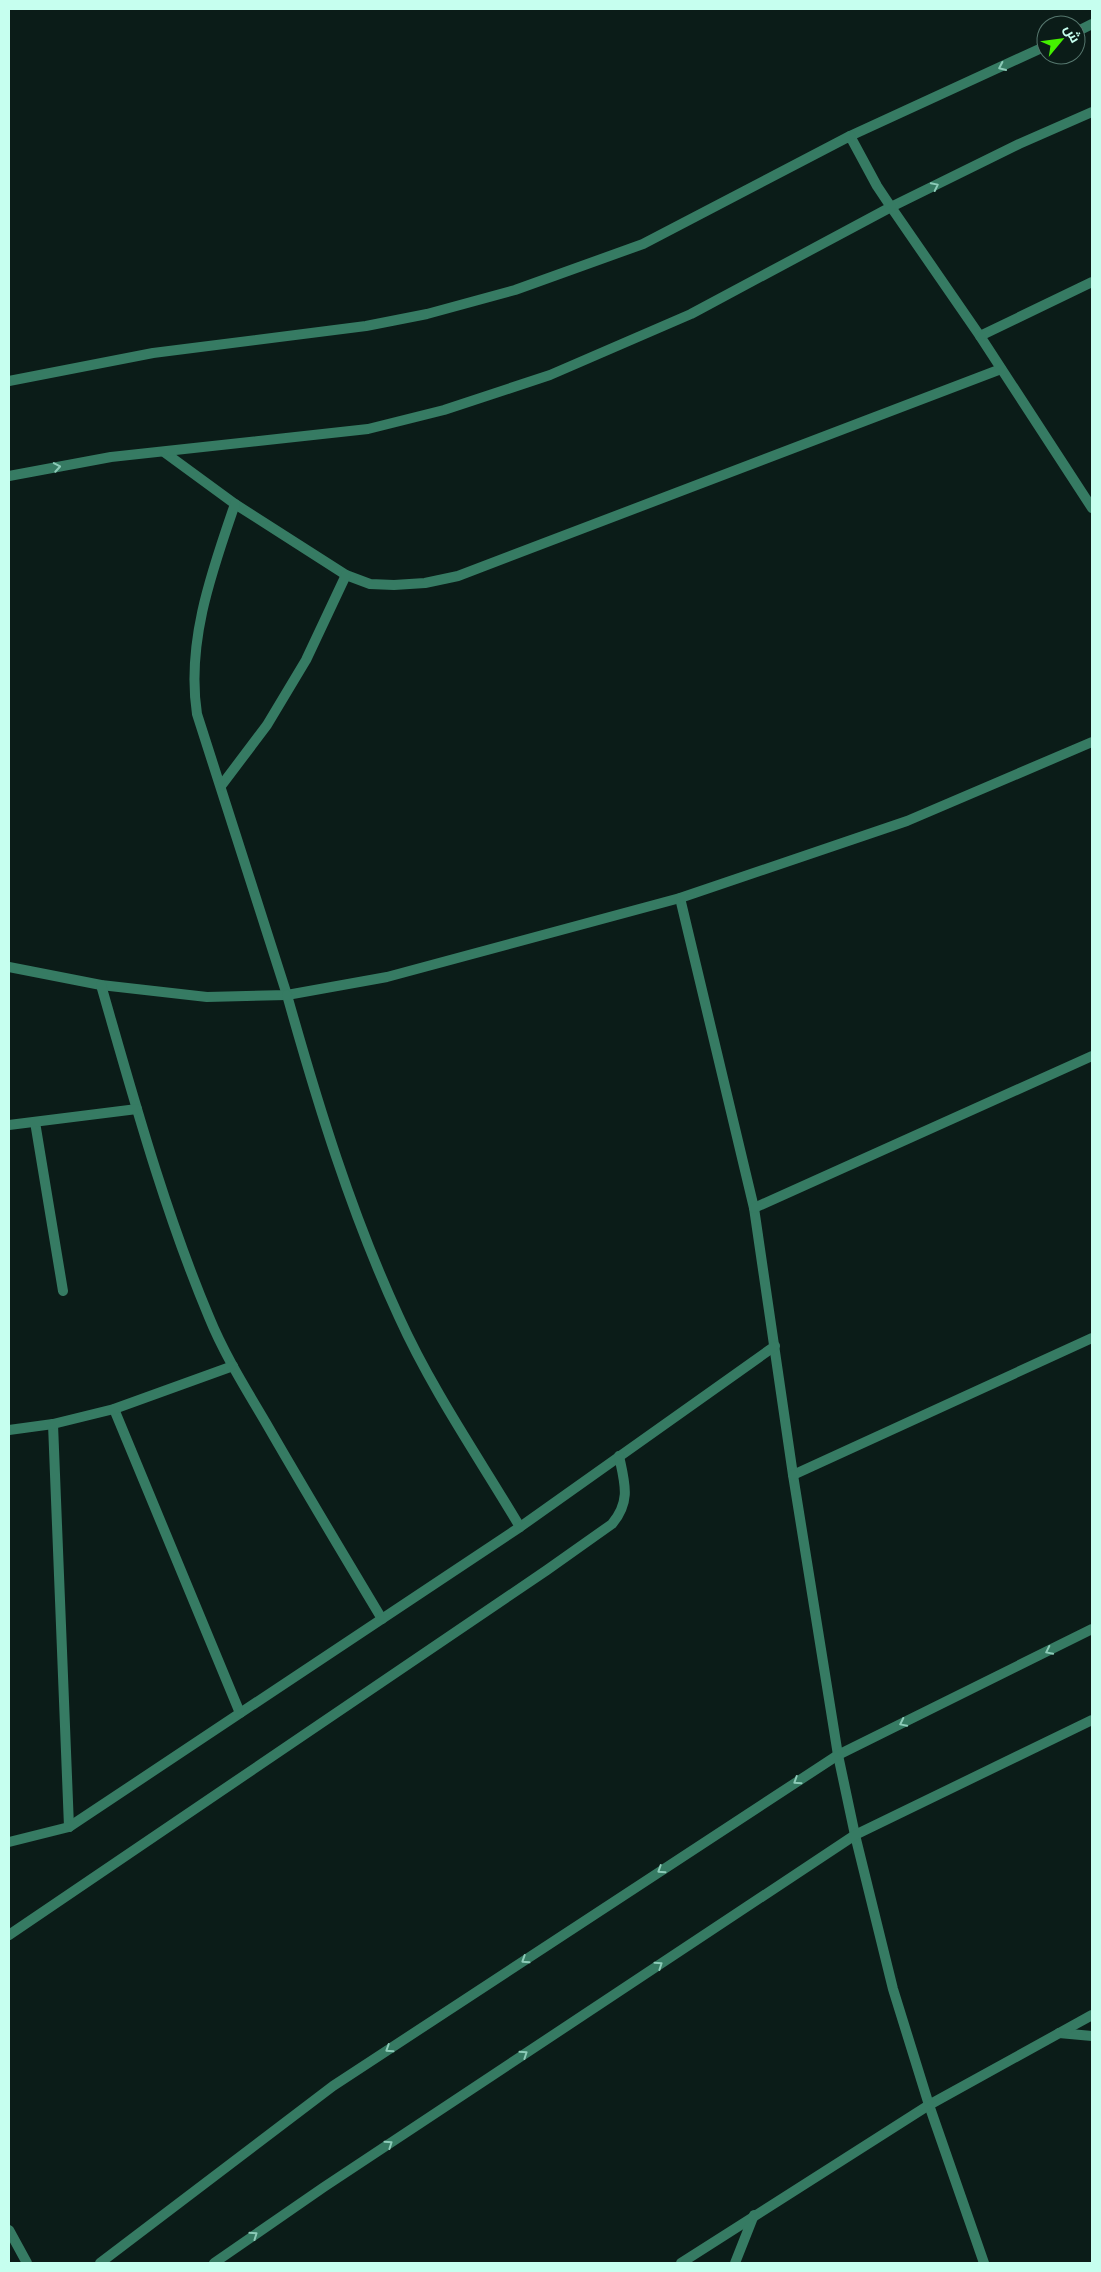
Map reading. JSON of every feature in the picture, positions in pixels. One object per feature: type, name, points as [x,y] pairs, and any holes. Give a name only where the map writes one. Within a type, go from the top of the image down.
[{"type":"street","points":[[9,381],[153,353],[366,326],[427,314],[515,290],[643,244],[850,136],[1036,51]]},
{"type":"street","points":[[9,476],[111,457],[368,429],[444,410],[550,375],[691,314],[891,207],[1019,144],[1092,112]]},
{"type":"street","points":[[850,136],[877,186],[980,336],[1092,508]]},
{"type":"street","points":[[980,336],[1092,282]]},
{"type":"street","points":[[164,452],[235,504],[346,575],[370,584],[425,583],[458,576],[1001,369]]},
{"type":"street","points":[[235,504],[204,605],[196,646],[193,688],[196,714],[221,786],[287,995],[319,1109],[346,1188],[399,1319],[441,1396],[520,1527]]},
{"type":"street","points":[[221,786],[267,725],[306,660],[346,575]]},
{"type":"street","points":[[9,967],[101,985],[207,997],[287,995],[387,977],[680,898],[907,821],[1092,742]]},
{"type":"street","points":[[680,898],[754,1208],[793,1475],[838,1755],[855,1835],[893,1989],[929,2105],[984,2263]]},
{"type":"street","points":[[101,985],[137,1109],[185,1254],[209,1318],[233,1366],[309,1499],[382,1619]]},
{"type":"street","points":[[754,1208],[1092,1056]]},
{"type":"street","points":[[9,1125],[137,1109]]},
{"type":"street","points":[[35,1122],[63,1292]]},
{"type":"street","points":[[793,1475],[1092,1338]]},
{"type":"street","points":[[9,1842],[69,1826],[520,1527],[775,1346]]},
{"type":"street","points":[[9,1430],[53,1424],[114,1409],[233,1366]]},
{"type":"street","points":[[114,1409],[240,1713]]},
{"type":"street","points":[[53,1424],[69,1826]]},
{"type":"street","points":[[9,1935],[612,1524],[620,1514],[626,1498],[620,1456]]},
{"type":"street","points":[[100,2263],[332,2086],[838,1755],[1092,1629]]},
{"type":"street","points":[[214,2263],[324,2187],[855,1835],[1092,1720]]},
{"type":"street","points":[[681,2263],[929,2105],[1092,2015]]},
{"type":"street","points":[[1059,2033],[1092,2036]]},
{"type":"street","points":[[735,2263],[754,2215]]},
{"type":"street","points":[[9,2230],[27,2263]]}]
